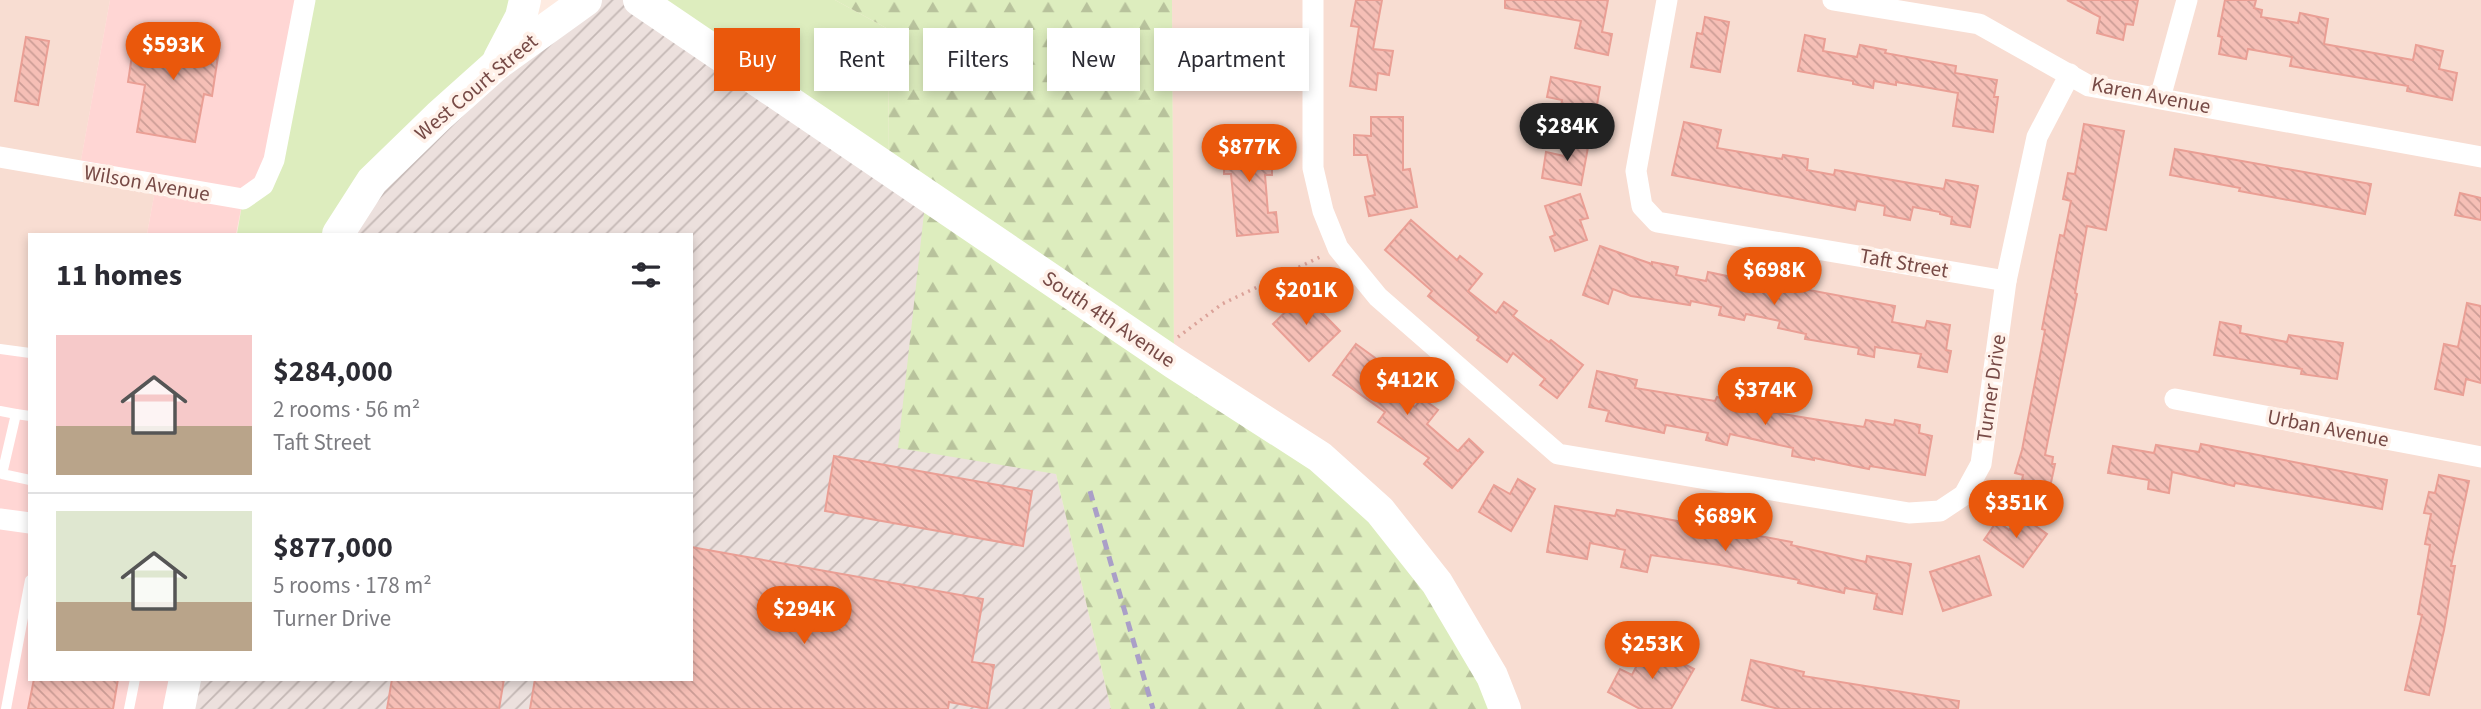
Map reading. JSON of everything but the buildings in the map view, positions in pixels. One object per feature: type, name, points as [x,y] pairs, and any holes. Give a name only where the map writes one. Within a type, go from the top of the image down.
[{"type":"street","name":"Wilson Avenue","points":[[0,158],[243,199],[262,185],[274,160],[305,0]]},
{"type":"street","points":[[496,65],[522,18],[525,0]]},
{"type":"street","name":"West Court Street","points":[[339,233],[372,181],[496,65],[586,0]]},
{"type":"street","name":"South 4th Avenue","points":[[639,0],[1174,363],[1320,457],[1380,511],[1437,583],[1492,676],[1505,709]]},
{"type":"street","name":"Turner Drive","points":[[1313,0],[1313,168],[1323,211],[1338,248],[1378,297],[1558,454],[1909,513],[1940,511],[1964,495],[1981,464],[2006,281],[2038,137],[2070,74]]},
{"type":"street","name":"Taft Street","points":[[1667,0],[1636,171],[1642,206],[1657,222],[2006,281]]},
{"type":"street","name":"Karen Avenue","points":[[1832,0],[1979,24],[2089,86],[2481,158]]},
{"type":"street","points":[[2160,98],[2187,0]]},
{"type":"street","name":"Urban Avenue","points":[[2175,399],[2481,457]]},
{"type":"street","points":[[0,519],[28,523]]},
{"type":"street","points":[[179,709],[185,681]]},
{"type":"lane","points":[[0,349],[28,353]]},
{"type":"lane","points":[[0,411],[28,416]]},
{"type":"lane","points":[[16,414],[1,474],[28,480]]},
{"type":"lane","points":[[6,709],[28,591]]},
{"type":"lane","points":[[130,709],[135,681]]},
{"type":"path","points":[[1174,363],[1179,334],[1222,304],[1338,248]]},
{"type":"shaded area","points":[[0,0],[110,0],[79,171],[156,185],[147,233],[28,233],[28,353],[0,349]]},
{"type":"shaded area","points":[[110,0],[305,0],[274,160],[243,199],[236,233],[147,233],[156,185],[79,171]]},
{"type":"shaded area","points":[[586,0],[639,0],[714,51],[714,91],[773,91],[926,195],[1056,474],[1111,709],[179,709],[185,681],[693,681],[693,233],[339,233],[372,181]]},
{"type":"shaded area","points":[[1172,0],[2481,0],[2481,709],[1505,709],[1174,363],[1173,91],[1309,91],[1309,28],[1172,28]]},
{"type":"shaded area","points":[[0,349],[28,353],[28,681],[185,681],[179,709],[0,709]]},
{"type":"green space","points":[[305,0],[525,0],[521,17],[339,233],[237,233],[243,199],[263,185]]},
{"type":"green space","points":[[639,0],[835,0],[886,28],[814,28],[814,91],[888,91],[889,170],[773,91],[800,91],[800,28],[714,28],[714,51]]},
{"type":"green space","points":[[835,0],[1172,0],[1172,28],[1154,28],[1154,91],[1173,91],[1174,363],[1380,511],[1505,709],[1111,709],[1056,474],[898,448],[926,195],[889,170],[888,91],[909,91],[909,28],[886,28]]},
{"type":"railway","points":[[1090,491],[1153,709]]}]
